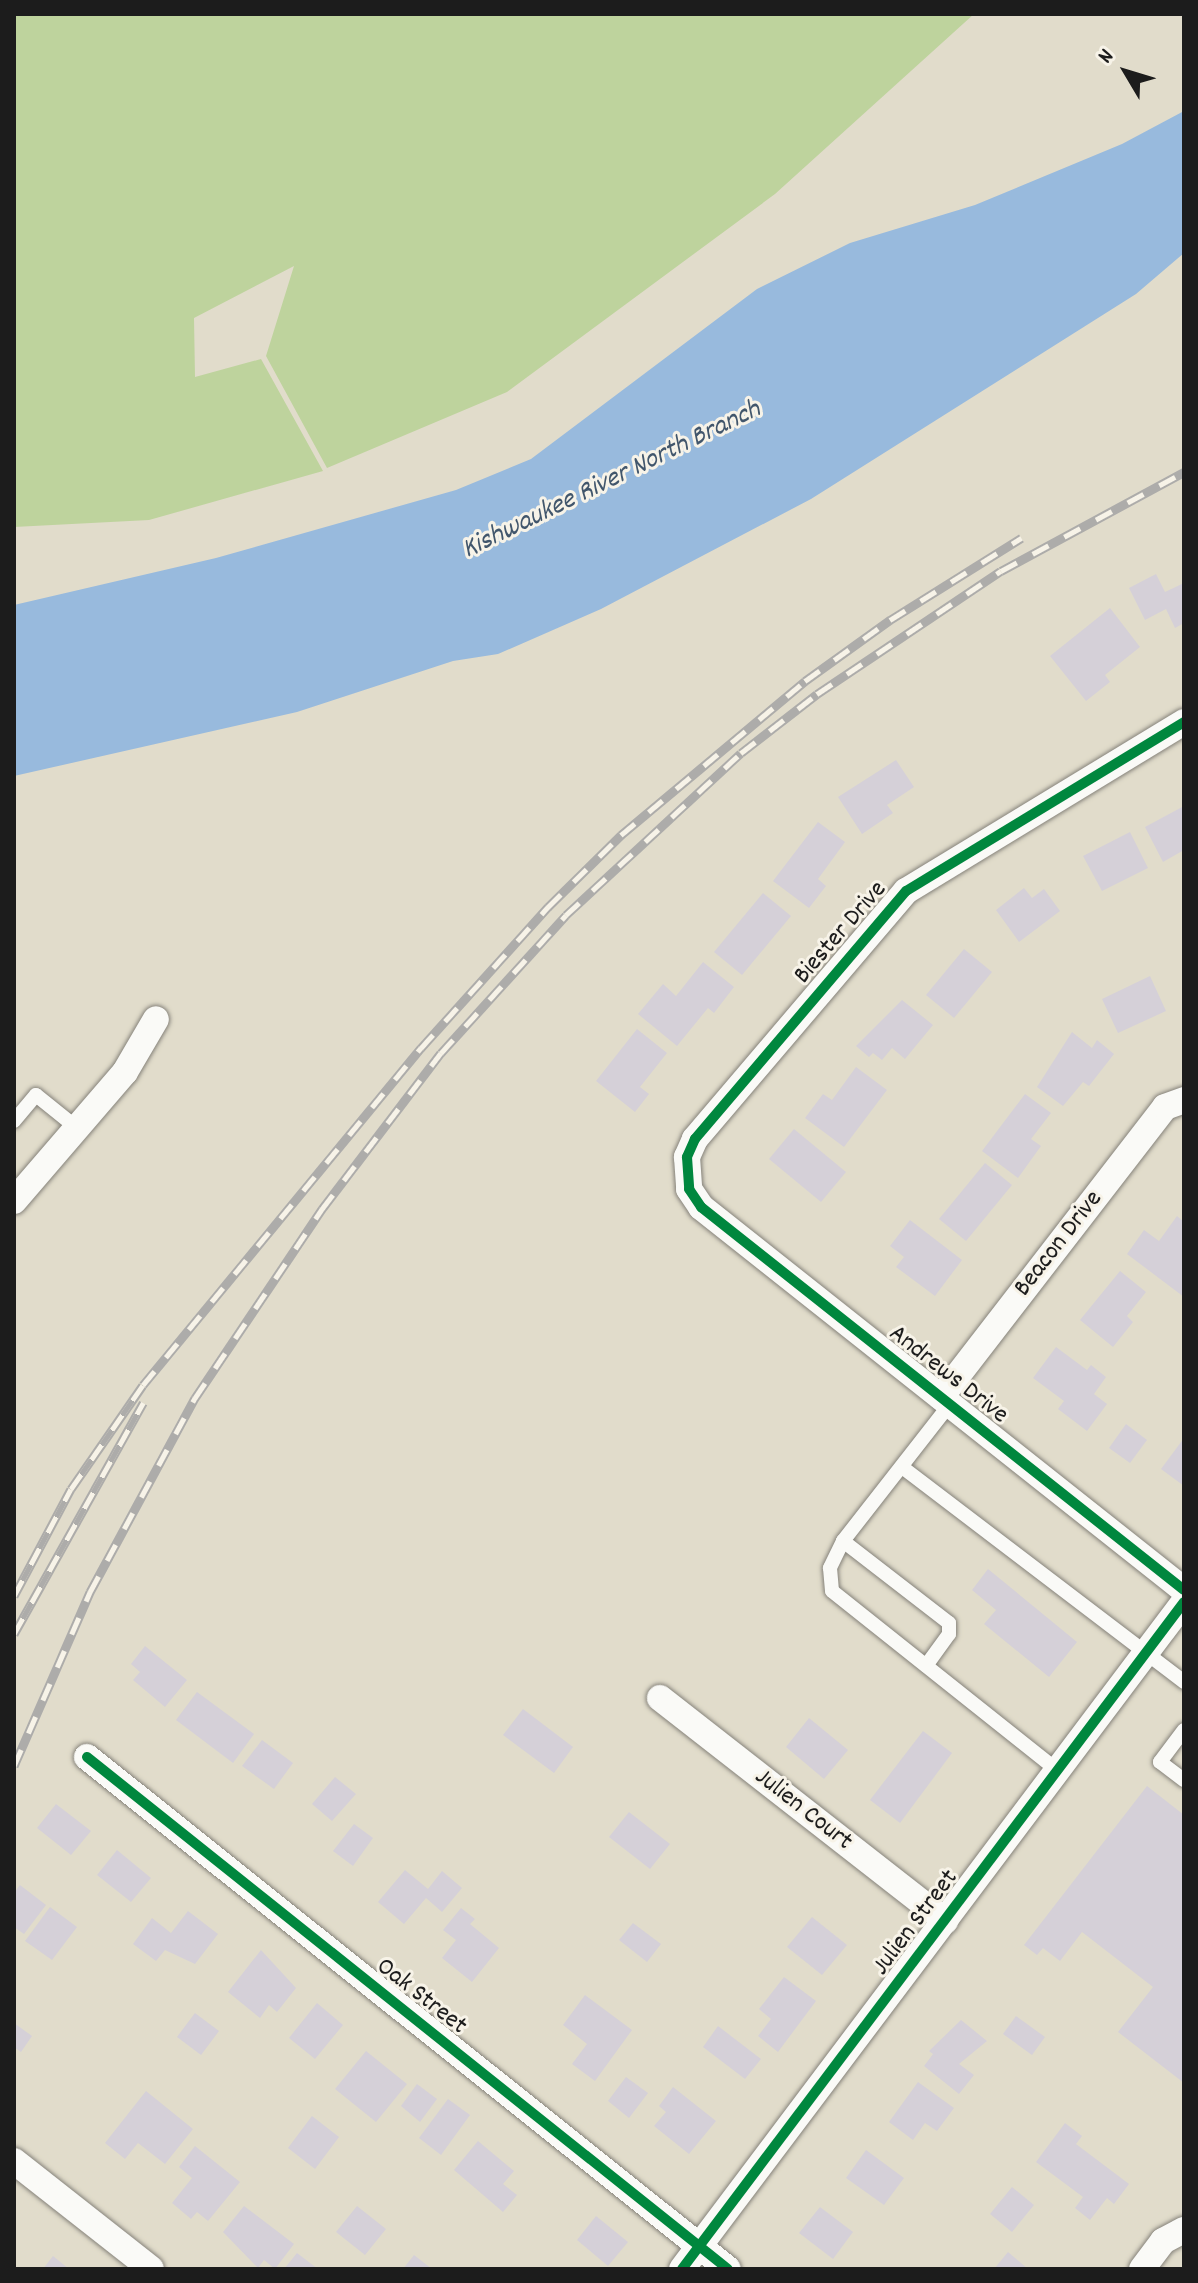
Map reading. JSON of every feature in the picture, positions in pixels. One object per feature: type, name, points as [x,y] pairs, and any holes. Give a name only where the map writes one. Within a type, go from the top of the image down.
[{"type":"street","name":"Biester Drive","points":[[689,1189],[687,1157],[695,1139],[906,891],[1184,722]]},
{"type":"street","points":[[14,1201],[125,1072],[156,1019]]},
{"type":"street","name":"Beacon Drive","points":[[946,1400],[1165,1107],[1184,1100]]},
{"type":"street","name":"Andrews Drive","points":[[689,1189],[701,1207],[760,1257],[946,1400],[1184,1590]]},
{"type":"street","name":"Julien Street","points":[[682,2269],[1184,1602]]},
{"type":"street","name":"Julien Court","points":[[660,1698],[945,1921]]},
{"type":"street","name":"Oak Street","points":[[87,1757],[728,2269]]},
{"type":"street","points":[[14,2161],[151,2269]]},
{"type":"street","points":[[1142,2269],[1163,2241],[1184,2230]]},
{"type":"lane","points":[[14,1121],[36,1095],[77,1128]]},
{"type":"lane","points":[[946,1400],[902,1467],[843,1541],[830,1568],[832,1591],[1058,1771]]},
{"type":"lane","points":[[902,1467],[1184,1682]]},
{"type":"lane","points":[[843,1541],[949,1623],[949,1634],[926,1666]]},
{"type":"lane","points":[[1184,1730],[1160,1762],[1184,1780]]},
{"type":"green space","points":[[14,14],[974,14],[775,194],[507,392],[327,468],[266,356],[294,266],[194,318],[195,377],[261,359],[323,471],[149,520],[14,527]]},
{"type":"water","name":"Kishwaukee River North Branch","points":[[1184,111],[1184,253],[1136,294],[811,499],[601,609],[498,654],[453,661],[297,712],[14,776],[14,605],[216,558],[456,490],[531,459],[757,289],[850,243],[975,205],[1122,144]]},
{"type":"building","points":[[1156,574],[1165,592],[1184,583],[1184,623],[1175,628],[1166,609],[1145,620],[1129,588]]},
{"type":"building","points":[[1110,608],[1140,647],[1105,675],[1110,682],[1086,701],[1050,656]]},
{"type":"building","points":[[896,760],[914,787],[887,805],[893,813],[862,834],[838,797]]},
{"type":"building","points":[[1184,806],[1184,850],[1163,862],[1145,827]]},
{"type":"building","points":[[818,822],[845,842],[818,879],[826,886],[809,908],[773,881]]},
{"type":"building","points":[[1130,832],[1148,868],[1102,891],[1083,856]]},
{"type":"building","points":[[1024,888],[1032,898],[1044,889],[1060,911],[1019,942],[996,910]]},
{"type":"building","points":[[763,893],[791,916],[742,975],[714,952]]},
{"type":"building","points":[[964,949],[992,972],[954,1018],[926,995]]},
{"type":"building","points":[[703,962],[734,987],[714,1013],[708,1008],[677,1046],[638,1014],[663,984],[676,996]]},
{"type":"building","points":[[1150,976],[1166,1011],[1118,1033],[1102,999]]},
{"type":"building","points":[[902,1000],[933,1025],[905,1059],[892,1048],[882,1060],[873,1053],[869,1057],[856,1046]]},
{"type":"building","points":[[637,1029],[667,1053],[640,1087],[649,1094],[635,1112],[596,1081]]},
{"type":"building","points":[[1072,1032],[1092,1048],[1097,1040],[1114,1054],[1089,1086],[1083,1082],[1063,1106],[1037,1087]]},
{"type":"building","points":[[856,1067],[887,1090],[844,1147],[805,1118],[823,1094],[832,1100]]},
{"type":"building","points":[[1025,1094],[1051,1113],[1031,1139],[1041,1146],[1018,1178],[982,1151]]},
{"type":"building","points":[[794,1129],[846,1172],[821,1202],[769,1159]]},
{"type":"building","points":[[985,1163],[1012,1185],[966,1241],[939,1219]]},
{"type":"building","points":[[1177,1216],[1184,1222],[1184,1297],[1127,1254],[1144,1230],[1159,1241]]},
{"type":"building","points":[[910,1220],[962,1260],[935,1296],[896,1267],[904,1257],[890,1246]]},
{"type":"building","points":[[1120,1271],[1146,1292],[1127,1316],[1133,1322],[1113,1347],[1080,1320]]},
{"type":"building","points":[[1056,1347],[1087,1370],[1091,1365],[1106,1377],[1094,1394],[1107,1404],[1087,1431],[1058,1409],[1064,1401],[1033,1378]]},
{"type":"building","points":[[1126,1424],[1147,1440],[1130,1463],[1109,1448]]},
{"type":"building","points":[[1184,1438],[1184,1486],[1161,1469]]},
{"type":"building","points":[[988,1569],[1077,1642],[1049,1677],[984,1624],[996,1610],[972,1590]]},
{"type":"building","points":[[145,1646],[187,1680],[165,1707],[133,1680],[140,1672],[131,1664]]},
{"type":"building","points":[[197,1692],[254,1734],[233,1763],[176,1720]]},
{"type":"building","points":[[523,1709],[573,1747],[554,1773],[503,1735]]},
{"type":"building","points":[[809,1718],[848,1750],[824,1779],[786,1747]]},
{"type":"building","points":[[923,1731],[952,1753],[900,1823],[870,1800]]},
{"type":"building","points":[[262,1740],[293,1763],[274,1789],[242,1766]]},
{"type":"building","points":[[335,1777],[356,1794],[332,1821],[312,1804]]},
{"type":"building","points":[[1147,1786],[1184,1815],[1184,2083],[1118,2032],[1153,1987],[1082,1932],[1060,1961],[1043,1948],[1037,1955],[1024,1945]]},
{"type":"building","points":[[56,1804],[91,1831],[71,1855],[37,1828]]},
{"type":"building","points":[[629,1812],[670,1844],[650,1869],[609,1837]]},
{"type":"building","points":[[354,1824],[373,1838],[353,1866],[333,1851]]},
{"type":"building","points":[[117,1850],[151,1878],[131,1902],[97,1875]]},
{"type":"building","points":[[405,1870],[428,1889],[442,1871],[462,1888],[442,1912],[426,1898],[404,1924],[378,1902]]},
{"type":"building","points":[[20,1885],[46,1905],[24,1934],[14,1927],[14,1893]]},
{"type":"building","points":[[50,1907],[77,1927],[52,1960],[25,1941]]},
{"type":"building","points":[[461,1908],[475,1919],[470,1924],[499,1948],[472,1982],[442,1958],[456,1940],[443,1930]]},
{"type":"building","points":[[188,1911],[218,1934],[195,1964],[165,1950],[156,1961],[133,1944],[152,1918],[171,1933]]},
{"type":"building","points":[[812,1917],[847,1945],[822,1975],[787,1947]]},
{"type":"building","points":[[633,1923],[661,1944],[647,1962],[619,1940]]},
{"type":"building","points":[[261,1950],[296,1988],[277,2012],[269,2005],[260,2018],[228,1992]]},
{"type":"building","points":[[784,1977],[816,2001],[778,2052],[758,2036],[771,2019],[759,2009]]},
{"type":"building","points":[[585,1995],[632,2030],[595,2081],[572,2064],[587,2044],[563,2025]]},
{"type":"building","points":[[317,2003],[343,2025],[315,2059],[289,2038]]},
{"type":"building","points":[[195,2013],[219,2031],[201,2055],[177,2037]]},
{"type":"building","points":[[1016,2016],[1045,2037],[1032,2055],[1003,2034]]},
{"type":"building","points":[[961,2020],[987,2041],[959,2064],[974,2075],[959,2094],[924,2066],[933,2054],[929,2051]]},
{"type":"building","points":[[14,2023],[32,2036],[21,2052],[14,2047]]},
{"type":"building","points":[[718,2026],[761,2059],[745,2079],[703,2047]]},
{"type":"building","points":[[366,2051],[407,2084],[376,2122],[335,2089]]},
{"type":"building","points":[[626,2077],[648,2093],[629,2118],[608,2101]]},
{"type":"building","points":[[918,2082],[954,2108],[937,2131],[925,2123],[913,2140],[889,2122]]},
{"type":"building","points":[[417,2084],[437,2099],[420,2122],[401,2106]]},
{"type":"building","points":[[673,2087],[716,2121],[689,2154],[654,2126],[666,2112],[659,2106]]},
{"type":"building","points":[[146,2091],[193,2129],[165,2164],[138,2143],[125,2159],[105,2143]]},
{"type":"building","points":[[448,2099],[470,2115],[441,2155],[419,2138]]},
{"type":"building","points":[[312,2116],[339,2137],[315,2169],[288,2148]]},
{"type":"building","points":[[1065,2123],[1082,2136],[1076,2144],[1129,2184],[1114,2204],[1107,2198],[1090,2220],[1075,2208],[1083,2197],[1036,2162]]},
{"type":"building","points":[[478,2141],[514,2171],[503,2184],[517,2195],[503,2212],[454,2170]]},
{"type":"building","points":[[195,2146],[240,2182],[208,2221],[197,2212],[191,2219],[172,2203],[192,2178],[179,2167]]},
{"type":"building","points":[[866,2150],[904,2178],[884,2205],[846,2178]]},
{"type":"building","points":[[1012,2187],[1034,2205],[1012,2232],[990,2214]]},
{"type":"building","points":[[244,2206],[294,2244],[275,2269],[264,2260],[258,2268],[223,2232]]},
{"type":"building","points":[[357,2206],[386,2229],[365,2255],[336,2232]]},
{"type":"building","points":[[820,2207],[853,2232],[833,2259],[799,2233]]},
{"type":"building","points":[[596,2216],[628,2242],[608,2266],[577,2240]]},
{"type":"building","points":[[1008,2252],[1028,2269],[994,2269]]},
{"type":"building","points":[[297,2253],[318,2269],[284,2269]]},
{"type":"building","points":[[414,2255],[432,2269],[403,2269]]},
{"type":"building","points":[[53,2256],[69,2269],[43,2269]]},
{"type":"railway","points":[[14,1766],[90,1592],[195,1398],[322,1209],[441,1053],[566,915],[741,753],[817,694],[1001,571],[1184,472]]},
{"type":"railway","points":[[14,1596],[71,1489],[143,1385],[421,1048],[548,907],[621,835],[805,681],[890,620],[1021,538]]},
{"type":"railway","points":[[14,1634],[143,1403]]},
{"type":"cycle path","points":[[1184,722],[906,891],[695,1139],[687,1157],[689,1189],[701,1207],[1184,1590]]},
{"type":"cycle path","points":[[682,2269],[1184,1602]]},
{"type":"cycle path","points":[[87,1757],[728,2269]]}]
